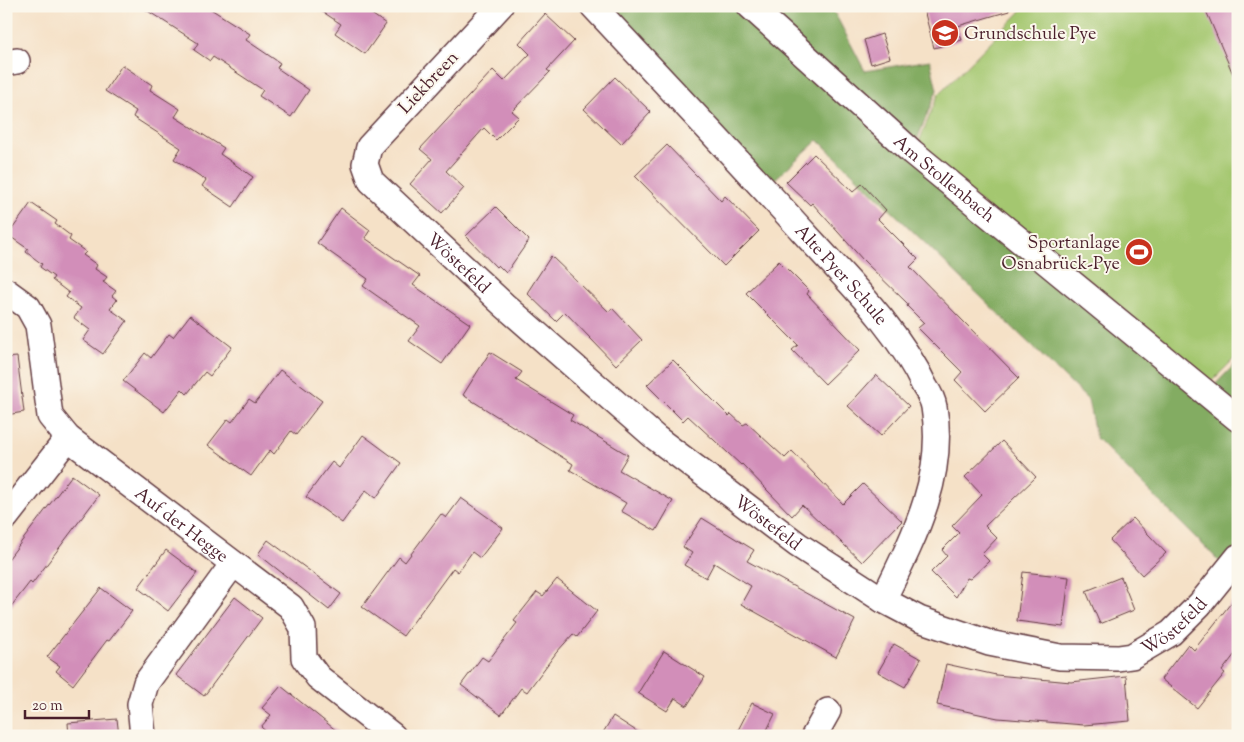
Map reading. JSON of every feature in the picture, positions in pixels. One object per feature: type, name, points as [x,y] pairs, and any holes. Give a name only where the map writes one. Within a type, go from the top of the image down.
[{"type":"street","name":"Liekbreen","points":[[365,164],[369,147],[375,139],[500,6]]},
{"type":"street","name":"Alte Pyer Schule","points":[[593,6],[840,272],[880,318],[915,364],[934,405],[938,443],[929,497],[911,544],[883,600]]},
{"type":"street","name":"Am Stollenbach","points":[[750,6],[912,152],[1238,419]]},
{"type":"street","name":"Wöstefeld","points":[[365,164],[371,181],[382,193],[504,305],[656,438],[798,545],[883,600],[919,619],[989,642],[1060,656],[1118,658],[1132,656],[1171,632],[1200,604],[1238,557]]},
{"type":"street","name":"Auf der Hegge","points":[[6,291],[28,308],[38,325],[50,416],[68,438],[291,607],[303,628],[304,658],[318,677],[393,736]]},
{"type":"street","points":[[6,517],[68,438]]},
{"type":"street","points":[[143,736],[140,704],[146,683],[233,564]]},
{"type":"street","points":[[814,736],[828,711]]},
{"type":"green space","points":[[593,6],[831,6],[865,71],[930,60],[937,90],[912,152],[1207,393],[1238,361],[1238,557],[1228,570],[1096,438],[1088,400],[818,140],[764,189]]},
{"type":"green space","name":"Sportanlage Osnabrück-Pye","points":[[1026,6],[1238,6],[1238,355],[1206,387],[916,149],[938,95]]},
{"type":"building","points":[[140,6],[206,6],[250,34],[246,40],[280,63],[277,68],[309,90],[291,117],[259,96],[263,90],[213,57],[210,61],[194,50],[198,43]]},
{"type":"building","points":[[314,6],[360,6],[386,24],[365,54],[335,33],[341,24]]},
{"type":"building","name":"Grundschule Pye","points":[[923,6],[1008,6],[1009,11],[958,26],[962,40],[934,48]]},
{"type":"building","points":[[1204,6],[1238,6],[1238,86]]},
{"type":"building","points":[[545,14],[574,41],[547,70],[550,72],[512,111],[519,117],[496,140],[484,128],[446,171],[464,188],[442,213],[410,184],[432,159],[420,149],[493,70],[504,81],[530,54],[519,43]]},
{"type":"building","points":[[882,34],[890,58],[871,64],[864,40]]},
{"type":"building","points":[[122,65],[152,85],[150,90],[180,109],[175,117],[224,148],[220,154],[253,177],[233,207],[202,186],[206,180],[174,159],[181,148],[133,117],[136,111],[105,91]]},
{"type":"building","points":[[615,77],[651,112],[621,144],[584,109]]},
{"type":"building","points":[[667,145],[721,201],[725,196],[759,231],[724,266],[635,176]]},
{"type":"building","points":[[814,154],[853,192],[862,184],[886,210],[878,219],[918,259],[910,267],[1019,378],[985,411],[955,380],[962,372],[918,328],[924,323],[907,306],[908,304],[863,260],[812,203],[810,205],[786,182]]},
{"type":"building","points":[[31,203],[57,221],[55,224],[71,236],[69,240],[86,252],[83,255],[97,265],[95,269],[107,277],[103,282],[116,291],[112,296],[117,300],[110,309],[127,321],[103,354],[83,340],[90,330],[74,318],[81,308],[66,297],[69,293],[52,280],[54,277],[40,267],[42,264],[26,252],[28,249],[8,235]]},
{"type":"building","points":[[496,207],[529,240],[506,273],[498,265],[496,267],[466,236]]},
{"type":"building","points":[[341,208],[370,230],[365,238],[420,276],[413,285],[470,324],[442,364],[409,341],[420,326],[363,286],[368,279],[317,243]]},
{"type":"building","points":[[551,256],[609,312],[612,308],[642,340],[616,365],[565,312],[556,321],[527,293]]},
{"type":"building","points":[[779,261],[809,291],[807,294],[860,350],[825,384],[792,350],[798,345],[746,293]]},
{"type":"building","points":[[190,315],[232,347],[210,376],[205,372],[187,394],[182,389],[164,412],[123,381],[145,353],[151,358],[169,334],[173,337]]},
{"type":"building","points":[[490,352],[522,372],[516,380],[573,415],[570,420],[628,455],[619,470],[673,501],[656,531],[621,511],[626,503],[570,470],[573,464],[463,395]]},
{"type":"building","points":[[17,357],[24,412],[6,415],[6,358]]},
{"type":"building","points":[[673,360],[729,416],[731,414],[743,425],[747,423],[785,458],[792,451],[843,504],[863,484],[902,521],[862,562],[802,505],[792,516],[742,464],[688,416],[683,421],[647,385]]},
{"type":"building","points":[[280,370],[322,401],[296,435],[291,431],[274,454],[270,450],[251,476],[208,445],[228,419],[232,422],[249,399],[255,403]]},
{"type":"building","points":[[876,375],[909,406],[881,436],[848,406]]},
{"type":"building","points":[[363,435],[401,463],[376,498],[366,490],[342,523],[306,497],[332,462],[339,468]]},
{"type":"building","points":[[1002,441],[1036,477],[985,526],[997,538],[982,554],[989,561],[970,579],[967,578],[956,597],[931,572],[947,556],[942,550],[959,533],[952,526],[982,495],[965,477]]},
{"type":"building","points":[[72,475],[99,495],[32,584],[30,582],[6,613],[6,562]]},
{"type":"building","points":[[461,498],[503,528],[480,558],[472,552],[458,572],[453,568],[403,636],[362,607],[399,557],[405,562],[441,514],[446,518]]},
{"type":"building","points":[[702,518],[754,550],[747,561],[855,620],[836,657],[741,604],[751,586],[714,563],[706,578],[684,565],[692,553],[683,547]]},
{"type":"building","points":[[1133,518],[1166,553],[1142,575],[1110,540]]},
{"type":"building","points":[[268,540],[341,594],[329,610],[258,554]]},
{"type":"building","points":[[166,550],[197,573],[168,611],[138,588]]},
{"type":"building","points":[[1023,572],[1069,577],[1063,627],[1017,621]]},
{"type":"building","points":[[1121,577],[1134,610],[1100,624],[1086,591]]},
{"type":"building","points":[[557,579],[597,611],[577,637],[573,634],[556,653],[527,692],[521,688],[501,715],[461,685],[482,657],[488,661],[517,623],[514,621],[537,592],[543,596]]},
{"type":"building","points":[[101,588],[132,611],[73,685],[56,671],[60,666],[47,657]]},
{"type":"building","points":[[1238,594],[1238,650],[1222,671],[1225,673],[1197,708],[1161,679],[1188,644],[1194,650]]},
{"type":"building","points":[[235,597],[262,618],[204,696],[176,675]]},
{"type":"building","points":[[894,644],[921,659],[905,687],[878,672]]},
{"type":"building","points":[[664,651],[705,677],[687,706],[675,698],[667,711],[638,693]]},
{"type":"building","points":[[946,664],[996,675],[1071,682],[1126,676],[1130,721],[1084,725],[998,718],[937,705]]},
{"type":"building","points":[[281,686],[343,736],[271,736],[261,727],[271,715],[262,708]]},
{"type":"building","points":[[752,703],[775,714],[764,736],[735,736]]},
{"type":"building","points":[[613,716],[644,736],[601,736]]},
{"type":"building","points":[[117,719],[119,736],[69,736],[68,723]]},
{"type":"place","name":"Grundschule Pye","points":[[945,33]]},
{"type":"place","name":"Sportanlage Osnabrück-Pye","points":[[1139,252]]}]
